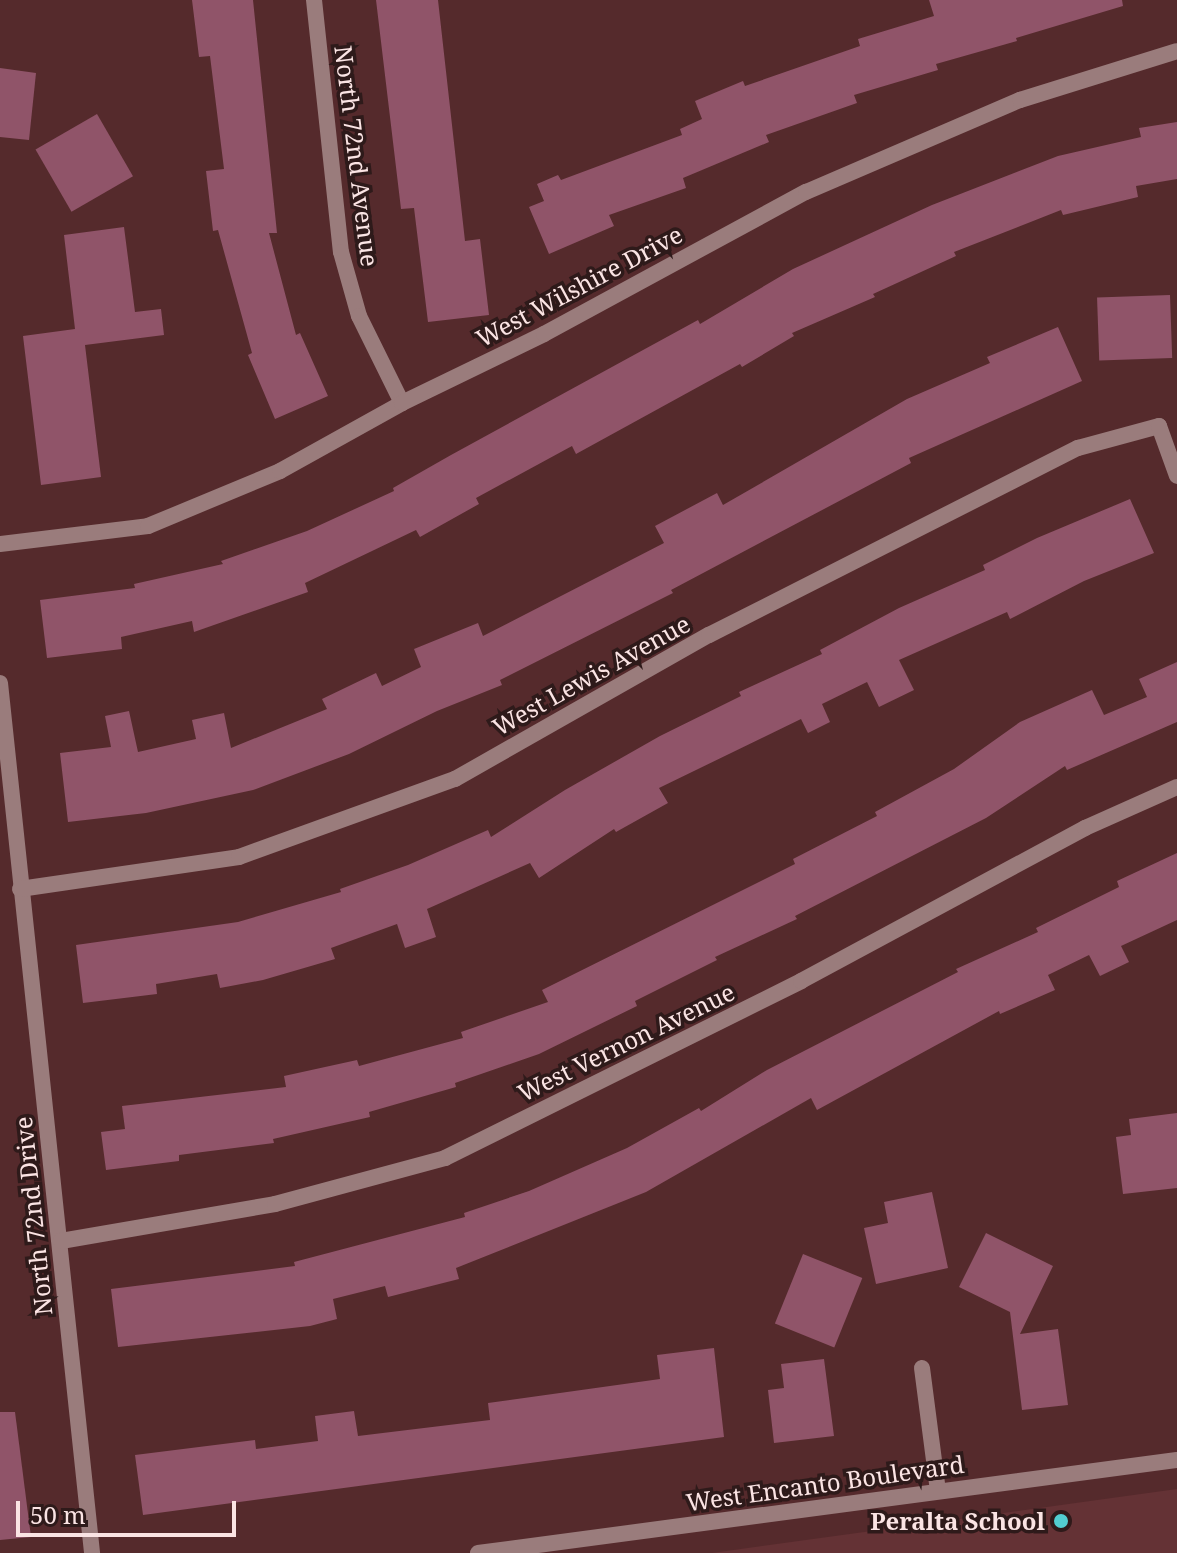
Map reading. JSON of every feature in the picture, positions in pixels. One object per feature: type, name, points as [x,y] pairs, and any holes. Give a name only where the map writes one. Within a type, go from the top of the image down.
[{"type":"street","name":"North 72nd Avenue","points":[[314,0],[341,252],[359,316],[402,403]]},
{"type":"street","name":"West Wilshire Drive","points":[[0,544],[148,526],[280,471],[402,403],[544,334],[806,192],[1020,100],[1177,51]]},
{"type":"street","name":"West Lewis Avenue","points":[[20,889],[239,857],[455,779],[709,635],[1078,448],[1159,426],[1177,476]]},
{"type":"street","name":"North 72nd Drive","points":[[0,683],[92,1553]]},
{"type":"street","name":"West Vernon Avenue","points":[[61,1241],[275,1204],[445,1158],[801,981],[1085,828],[1177,787]]},
{"type":"street","points":[[922,1368],[938,1491]]},
{"type":"street","name":"West Encanto Boulevard","points":[[478,1553],[1177,1460]]},
{"type":"shaded area","name":"Peralta School","points":[[1177,1489],[1177,1553],[712,1553]]},
{"type":"building","points":[[192,0],[253,0],[277,233],[269,233],[296,335],[300,333],[328,396],[275,419],[248,355],[252,353],[218,230],[213,231],[206,171],[224,169],[210,56],[199,57]]},
{"type":"building","points":[[376,0],[438,0],[465,241],[480,239],[489,315],[428,322],[414,208],[401,209]]},
{"type":"building","points":[[929,0],[1122,0],[1123,6],[936,64],[938,70],[854,95],[857,103],[766,135],[769,142],[683,178],[686,188],[609,215],[614,226],[549,254],[529,207],[544,201],[537,184],[558,175],[561,180],[682,135],[680,129],[702,119],[695,101],[743,81],[745,86],[860,46],[858,39],[934,16]]},
{"type":"building","points":[[0,68],[36,73],[29,140],[0,137]]},
{"type":"building","points":[[97,114],[133,176],[72,212],[36,150]]},
{"type":"building","points":[[1177,122],[1177,179],[1136,186],[1138,197],[1063,215],[1061,210],[954,252],[956,256],[873,294],[875,297],[792,333],[794,336],[742,367],[740,364],[576,454],[572,446],[476,498],[479,504],[420,537],[416,530],[305,583],[308,592],[194,632],[192,621],[121,637],[122,649],[47,658],[40,600],[135,588],[134,584],[223,564],[221,561],[307,531],[394,491],[393,488],[451,455],[698,320],[700,324],[793,269],[932,205],[1058,156],[1141,137],[1139,128]]},
{"type":"building","points":[[124,227],[135,312],[161,309],[164,335],[85,345],[101,477],[41,485],[23,336],[75,329],[64,235]]},
{"type":"building","points":[[1170,295],[1172,358],[1099,361],[1097,298]]},
{"type":"building","points":[[1058,327],[1082,381],[909,458],[911,463],[671,590],[673,593],[500,680],[502,685],[437,711],[349,754],[253,790],[146,813],[68,822],[60,753],[111,747],[105,716],[129,711],[138,752],[196,739],[192,720],[224,713],[231,748],[327,709],[322,699],[376,673],[382,686],[421,667],[414,649],[478,623],[483,636],[664,543],[655,526],[717,493],[723,505],[907,399],[990,363],[987,357]]},
{"type":"building","points":[[1130,499],[1154,553],[1084,581],[1010,619],[1007,612],[899,660],[914,690],[879,707],[867,682],[822,704],[830,722],[808,733],[801,719],[659,788],[668,803],[616,832],[614,829],[539,878],[530,863],[427,909],[436,937],[405,948],[397,924],[331,948],[335,959],[263,980],[220,988],[217,974],[156,984],[157,994],[83,1003],[76,945],[238,922],[341,892],[340,889],[408,865],[488,830],[491,837],[660,736],[741,696],[739,692],[822,654],[820,650],[899,608],[985,570],[983,565],[1037,538]]},
{"type":"building","points":[[1177,662],[1177,722],[1067,770],[1065,766],[986,818],[795,916],[797,919],[715,957],[717,960],[635,1001],[637,1006],[539,1054],[455,1083],[456,1087],[369,1112],[370,1117],[273,1139],[274,1143],[179,1155],[179,1161],[106,1170],[101,1132],[125,1129],[122,1106],[286,1087],[284,1076],[357,1060],[359,1066],[463,1038],[461,1032],[548,1002],[542,990],[795,864],[793,859],[877,816],[875,812],[954,769],[1020,722],[1092,690],[1104,715],[1147,697],[1139,679]]},
{"type":"building","points":[[1177,853],[1177,920],[1121,946],[1129,962],[1100,976],[1089,955],[1048,975],[1055,990],[1000,1014],[999,1011],[817,1110],[811,1098],[646,1192],[456,1268],[459,1279],[388,1297],[385,1286],[333,1299],[337,1319],[310,1326],[118,1347],[111,1289],[295,1266],[294,1262],[465,1217],[464,1213],[529,1191],[627,1148],[699,1108],[701,1111],[767,1070],[958,972],[956,969],[1038,932],[1036,928],[1119,887],[1117,881]]},
{"type":"building","points":[[1177,1113],[1177,1188],[1123,1194],[1116,1137],[1131,1135],[1129,1119]]},
{"type":"building","points":[[932,1192],[948,1268],[876,1284],[864,1228],[888,1223],[884,1202]]},
{"type":"building","points":[[986,1233],[1053,1266],[1020,1334],[1058,1329],[1068,1405],[1022,1410],[1010,1312],[959,1287]]},
{"type":"building","points":[[803,1254],[862,1278],[834,1348],[775,1324]]},
{"type":"building","points":[[714,1348],[724,1437],[143,1515],[135,1455],[255,1440],[256,1449],[318,1441],[315,1416],[354,1411],[358,1436],[490,1420],[488,1403],[660,1379],[657,1355]]},
{"type":"building","points":[[824,1359],[834,1436],[774,1443],[768,1390],[784,1388],[781,1364]]},
{"type":"building","points":[[0,1412],[15,1412],[31,1537],[0,1540]]},
{"type":"place","name":"Peralta School","points":[[1061,1521]]}]
